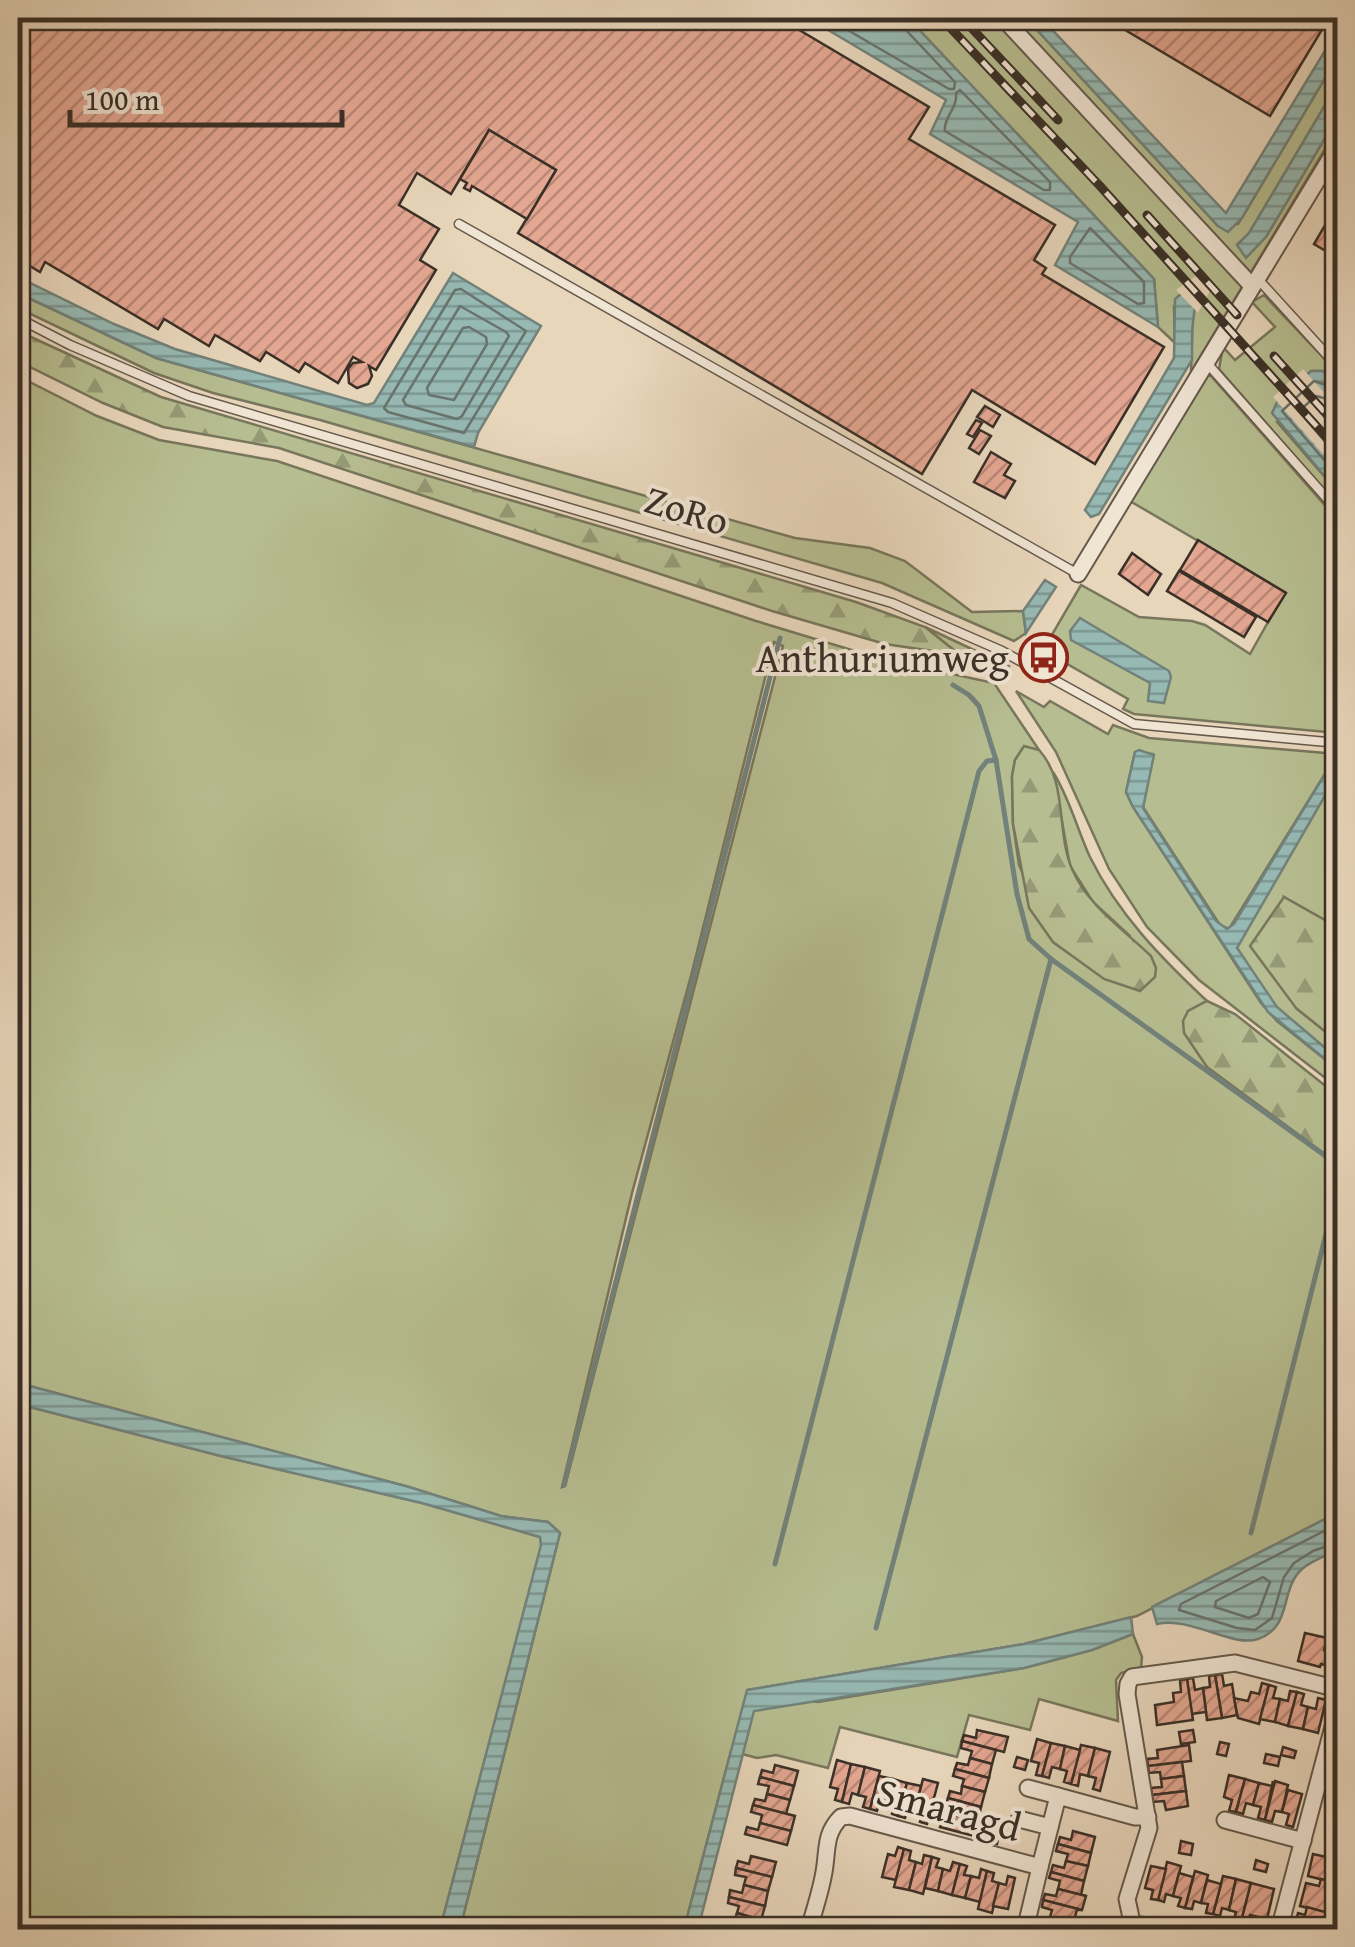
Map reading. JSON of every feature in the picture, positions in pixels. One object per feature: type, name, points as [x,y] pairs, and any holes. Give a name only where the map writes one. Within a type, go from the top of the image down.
[{"type":"street","points":[[1003,18],[1255,282]]},
{"type":"street","points":[[1078,574],[1338,146]]},
{"type":"street","points":[[1164,1930],[1141,1924],[1131,1928],[1127,1899],[1148,1828],[1127,1694],[1132,1677],[1235,1664],[1338,1688]]},
{"type":"street","points":[[1279,1930],[1338,1708]]},
{"type":"street","name":"Smaragd","points":[[1028,1788],[1134,1818],[1148,1817]]},
{"type":"street","name":"Smaragd","points":[[1025,1930],[1058,1796]]},
{"type":"street","name":"Smaragd","points":[[809,1930],[825,1869],[825,1846],[832,1826],[841,1817],[850,1816],[1040,1867]]},
{"type":"street","name":"Smaragd","points":[[1020,1819],[1050,1827]]},
{"type":"street","points":[[1225,1820],[1303,1841]]},
{"type":"lane","points":[[459,224],[1078,574]]},
{"type":"lane","points":[[1255,282],[1338,366]]},
{"type":"lane","name":"ZoRo","points":[[18,318],[188,396],[892,604],[984,642],[1134,724],[1338,744]]},
{"type":"lane","points":[[1206,362],[1338,512]]},
{"type":"green space","points":[[908,18],[1026,18],[1218,226],[1238,224],[1337,58],[1337,85],[1249,234],[1237,245],[1266,237],[1337,118],[1337,129],[1191,372],[1193,310],[1197,303],[1174,306],[1175,343],[1158,327],[1154,279]]},
{"type":"green space","points":[[18,293],[156,358],[795,538],[870,548],[905,561],[972,612],[1023,611],[1026,633],[1014,641],[882,583],[320,420],[213,393],[154,373],[18,308]]},
{"type":"green space","points":[[1264,295],[1337,372],[1337,384],[1323,371],[1311,371],[1277,422],[1337,491],[1337,504],[1219,369],[1223,347],[1235,360],[1275,327],[1252,302]]},
{"type":"green space","points":[[18,331],[161,397],[856,602],[925,627],[960,655],[885,644],[772,611],[279,448],[163,427],[103,403],[18,361]]},
{"type":"green space","points":[[1206,375],[1211,376],[1337,519],[1337,733],[1134,714],[1123,709],[1128,699],[1043,650],[1081,585],[1139,617],[1205,625],[1250,654],[1285,592],[1130,501]]},
{"type":"green space","points":[[18,376],[97,416],[159,440],[277,461],[756,621],[878,658],[994,683],[1039,750],[1024,747],[1015,760],[1013,824],[1019,865],[1053,942],[1074,956],[1129,935],[1093,902],[1070,866],[1053,772],[1090,857],[1114,898],[1158,952],[1207,1001],[1188,1011],[1288,1124],[1337,1163],[1337,1513],[1137,1616],[1024,1644],[747,1690],[818,1702],[1024,1668],[1092,1650],[1133,1634],[1142,1657],[1141,1668],[1121,1673],[1116,1680],[1118,1721],[1039,1699],[1030,1730],[969,1715],[957,1757],[840,1727],[828,1768],[776,1755],[757,1758],[731,1751],[684,1929],[460,1929],[560,1533],[548,1522],[501,1516],[409,1487],[18,1383]],"holes":[[[774,642],[783,646],[565,1486],[562,1487],[632,1193]]]},
{"type":"green space","points":[[925,627],[1010,667],[960,655]]},
{"type":"green space","points":[[1016,691],[1044,707],[1050,701],[1108,734],[1113,725],[1149,738],[1337,754],[1337,765],[1331,764],[1229,929],[1220,925],[1143,807],[1153,754],[1135,752],[1126,792],[1261,1003],[1277,1021],[1337,1069],[1337,1087],[1199,980],[1147,927],[1109,869],[1056,752]]},
{"type":"green space","points":[[1024,746],[1039,750],[1054,776],[1067,855],[1079,882],[1097,906],[1151,956],[1155,977],[1140,991],[1104,979],[1053,942],[1029,908],[1013,824],[1012,776],[1015,760]]},
{"type":"green space","points":[[1337,775],[1337,927],[1284,897],[1296,1008],[1337,1041],[1337,1058],[1276,1007],[1237,948]]},
{"type":"green space","points":[[1284,897],[1337,927],[1337,1041],[1296,1008],[1250,946]]},
{"type":"green space","points":[[1207,1001],[1235,1014],[1337,1095],[1337,1163],[1207,1067],[1184,1033],[1183,1021],[1188,1011]]},
{"type":"green space","points":[[18,1404],[422,1503],[540,1537],[542,1545],[440,1929],[18,1929]]},
{"type":"water","points":[[808,18],[908,18],[1154,279],[1158,327],[1055,265],[1078,222],[930,134],[946,100]]},
{"type":"water","points":[[1026,18],[1041,18],[1226,213],[1337,31],[1337,58],[1242,218],[1228,232],[1218,226]]},
{"type":"water","points":[[1337,85],[1337,118],[1266,237],[1246,258],[1237,245],[1249,233]]},
{"type":"water","points":[[453,273],[541,326],[478,433],[474,447],[156,358],[18,293],[18,277],[175,349],[367,405],[374,403]]},
{"type":"water","points":[[1198,279],[1192,360],[1099,514],[1091,517],[1085,510],[1174,358],[1175,299]]},
{"type":"water","points":[[1311,371],[1323,371],[1337,384],[1337,491],[1272,413],[1280,396]]},
{"type":"water","points":[[1045,580],[1056,587],[1026,633],[1023,611]]},
{"type":"water","points":[[1080,618],[1169,671],[1164,703],[1148,701],[1150,683],[1071,640],[1070,631]]},
{"type":"water","points":[[1135,752],[1154,755],[1143,808],[1216,921],[1227,929],[1234,924],[1331,764],[1337,765],[1337,775],[1237,948],[1277,1007],[1337,1058],[1337,1069],[1268,1012],[1133,807],[1126,792]]},
{"type":"water","points":[[18,1383],[409,1487],[501,1516],[548,1522],[560,1533],[460,1929],[440,1929],[540,1537],[422,1503],[18,1404]]},
{"type":"water","points":[[1337,1513],[1337,1550],[1302,1569],[1290,1587],[1281,1617],[1269,1633],[1248,1641],[1183,1624],[1157,1624],[1152,1607]]},
{"type":"water","points":[[1131,1617],[1133,1634],[1092,1650],[1024,1668],[754,1711],[698,1929],[684,1929],[747,1690],[1024,1644]]},
{"type":"pier","points":[[1200,273],[1212,287],[1198,313],[1176,290]]},
{"type":"pier","points":[[1303,369],[1337,407],[1337,470],[1273,397]]},
{"type":"building","points":[[18,18],[779,18],[929,107],[909,139],[1055,225],[1034,260],[1046,268],[1042,274],[1164,347],[1095,464],[972,390],[922,474],[518,233],[556,170],[489,130],[451,194],[417,173],[399,205],[439,229],[420,260],[436,270],[376,370],[369,366],[372,376],[368,384],[357,388],[349,383],[348,369],[353,363],[362,362],[353,357],[338,383],[305,363],[299,372],[266,352],[260,361],[215,335],[209,346],[164,319],[158,329],[45,262],[40,272],[18,259]]},
{"type":"building","points":[[1105,18],[1329,18],[1270,116]]},
{"type":"building","points":[[489,130],[556,170],[527,219],[472,186],[470,191],[464,188],[467,183],[460,179]]},
{"type":"building","points":[[1331,215],[1338,219],[1336,257],[1314,244]]},
{"type":"building","points":[[985,406],[1000,415],[993,427],[977,417]]},
{"type":"building","points":[[976,420],[982,423],[973,437],[967,434]]},
{"type":"building","points":[[980,430],[991,436],[979,454],[969,448]]},
{"type":"building","points":[[991,452],[1011,464],[1004,475],[1015,481],[1005,498],[974,482]]},
{"type":"building","points":[[1198,540],[1286,593],[1268,622],[1180,570]]},
{"type":"building","points":[[1132,553],[1161,574],[1148,595],[1119,574]]},
{"type":"building","points":[[1179,571],[1256,617],[1244,637],[1167,591]]},
{"type":"building","points":[[1305,1633],[1327,1638],[1324,1650],[1332,1652],[1329,1666],[1298,1661]]},
{"type":"building","points":[[1222,1674],[1224,1686],[1232,1684],[1237,1715],[1222,1718],[1215,1675]]},
{"type":"building","points":[[1215,1675],[1222,1718],[1207,1720],[1203,1688],[1210,1687],[1209,1676]]},
{"type":"building","points":[[1193,1678],[1195,1690],[1203,1688],[1206,1712],[1191,1714],[1187,1679]]},
{"type":"building","points":[[1187,1679],[1193,1720],[1157,1725],[1155,1705],[1174,1702],[1173,1693],[1181,1692],[1180,1680]]},
{"type":"building","points":[[1262,1683],[1269,1685],[1259,1724],[1238,1718],[1234,1698],[1248,1701],[1251,1692],[1259,1694]]},
{"type":"building","points":[[1269,1685],[1276,1687],[1273,1698],[1280,1699],[1275,1722],[1260,1719]]},
{"type":"building","points":[[1290,1691],[1297,1692],[1288,1726],[1275,1722],[1280,1699],[1288,1701]]},
{"type":"building","points":[[1297,1692],[1304,1694],[1301,1705],[1308,1707],[1303,1729],[1288,1726]]},
{"type":"building","points":[[1318,1698],[1326,1700],[1318,1733],[1303,1729],[1308,1707],[1316,1709]]},
{"type":"building","points":[[977,1730],[1008,1737],[1004,1752],[962,1741],[964,1735],[976,1738]]},
{"type":"building","points":[[1193,1730],[1195,1742],[1181,1744],[1179,1732]]},
{"type":"building","points":[[1037,1739],[1051,1743],[1042,1776],[1036,1775],[1039,1763],[1031,1761]]},
{"type":"building","points":[[962,1741],[996,1750],[992,1764],[970,1758],[972,1751],[961,1748]]},
{"type":"building","points":[[1220,1742],[1229,1744],[1226,1756],[1217,1754]]},
{"type":"building","points":[[1051,1743],[1065,1746],[1060,1769],[1052,1767],[1049,1778],[1042,1776]]},
{"type":"building","points":[[1081,1745],[1095,1748],[1088,1776],[1080,1774],[1078,1786],[1071,1784]]},
{"type":"building","points":[[1189,1745],[1191,1761],[1148,1766],[1147,1759],[1158,1758],[1157,1750]]},
{"type":"building","points":[[1065,1746],[1080,1750],[1071,1784],[1064,1782],[1067,1771],[1060,1769]]},
{"type":"building","points":[[1283,1747],[1296,1751],[1294,1758],[1281,1755]]},
{"type":"building","points":[[1095,1748],[1110,1752],[1100,1791],[1093,1789],[1096,1778],[1088,1776]]},
{"type":"building","points":[[1266,1754],[1280,1757],[1278,1766],[1264,1763]]},
{"type":"building","points":[[1017,1757],[1028,1760],[1025,1770],[1014,1767]]},
{"type":"building","points":[[970,1758],[992,1764],[989,1778],[955,1769],[957,1763],[968,1765]]},
{"type":"building","points":[[837,1760],[851,1764],[842,1802],[835,1800],[838,1789],[830,1787]]},
{"type":"building","points":[[1182,1762],[1184,1776],[1161,1779],[1160,1772],[1149,1773],[1148,1766]]},
{"type":"building","points":[[851,1764],[865,1767],[858,1795],[852,1793],[849,1804],[842,1802]]},
{"type":"building","points":[[775,1765],[798,1771],[794,1786],[760,1777],[762,1770],[773,1773]]},
{"type":"building","points":[[865,1767],[880,1771],[870,1809],[863,1807],[866,1797],[858,1795]]},
{"type":"building","points":[[955,1769],[989,1778],[985,1792],[962,1786],[964,1779],[953,1776]]},
{"type":"building","points":[[1229,1775],[1245,1779],[1236,1812],[1229,1811],[1232,1800],[1224,1797]]},
{"type":"building","points":[[879,1776],[893,1779],[887,1802],[880,1800],[877,1811],[870,1809]]},
{"type":"building","points":[[1184,1776],[1186,1791],[1152,1795],[1151,1788],[1162,1787],[1161,1779]]},
{"type":"building","points":[[760,1777],[794,1786],[790,1800],[767,1794],[769,1786],[758,1784]]},
{"type":"building","points":[[893,1779],[907,1783],[898,1816],[892,1814],[894,1804],[887,1802]]},
{"type":"building","points":[[923,1779],[938,1783],[927,1824],[920,1822],[923,1811],[915,1809]]},
{"type":"building","points":[[1245,1779],[1259,1783],[1253,1805],[1246,1803],[1243,1814],[1236,1812]]},
{"type":"building","points":[[1275,1781],[1288,1785],[1282,1812],[1275,1811],[1272,1822],[1265,1820]]},
{"type":"building","points":[[907,1783],[921,1786],[915,1809],[908,1807],[905,1818],[898,1816]]},
{"type":"building","points":[[1259,1783],[1272,1786],[1265,1820],[1258,1818],[1261,1807],[1253,1805]]},
{"type":"building","points":[[962,1786],[985,1792],[981,1807],[948,1798],[950,1791],[961,1794]]},
{"type":"building","points":[[1288,1790],[1302,1794],[1293,1827],[1286,1825],[1289,1814],[1282,1812]]},
{"type":"building","points":[[1186,1791],[1188,1806],[1166,1810],[1164,1801],[1153,1802],[1152,1795]]},
{"type":"building","points":[[767,1794],[790,1800],[786,1814],[753,1805],[755,1799],[765,1801]]},
{"type":"building","points":[[948,1798],[981,1807],[978,1821],[955,1815],[957,1808],[946,1805]]},
{"type":"building","points":[[753,1805],[795,1816],[791,1831],[760,1823],[762,1815],[751,1812]]},
{"type":"building","points":[[955,1815],[978,1821],[974,1836],[940,1827],[942,1819],[953,1822]]},
{"type":"building","points":[[1328,1819],[1338,1821],[1338,1853],[1328,1850],[1333,1829],[1326,1827]]},
{"type":"building","points":[[760,1823],[791,1831],[787,1845],[745,1834],[747,1827],[758,1830]]},
{"type":"building","points":[[989,1831],[999,1833],[997,1844],[986,1842]]},
{"type":"building","points":[[1073,1831],[1095,1837],[1091,1853],[1058,1844],[1060,1837],[1071,1840]]},
{"type":"building","points":[[1181,1841],[1193,1844],[1191,1855],[1179,1853]]},
{"type":"building","points":[[1058,1844],[1091,1853],[1088,1866],[1066,1861],[1068,1854],[1056,1851]]},
{"type":"building","points":[[898,1847],[904,1849],[896,1880],[882,1877],[888,1854],[895,1856]]},
{"type":"building","points":[[904,1849],[911,1851],[909,1860],[916,1862],[909,1890],[894,1887]]},
{"type":"building","points":[[1332,1851],[1338,1853],[1335,1883],[1308,1876],[1313,1854],[1331,1858]]},
{"type":"building","points":[[924,1855],[932,1857],[923,1894],[909,1890],[916,1862],[922,1864]]},
{"type":"building","points":[[751,1856],[776,1862],[772,1877],[736,1868],[738,1861],[749,1864]]},
{"type":"building","points":[[932,1857],[939,1859],[936,1867],[943,1869],[938,1891],[925,1888]]},
{"type":"building","points":[[1256,1860],[1268,1864],[1266,1872],[1254,1869]]},
{"type":"building","points":[[1066,1861],[1088,1866],[1084,1881],[1051,1872],[1053,1865],[1064,1868]]},
{"type":"building","points":[[953,1862],[960,1864],[952,1895],[938,1891],[943,1869],[950,1871]]},
{"type":"building","points":[[1167,1862],[1181,1866],[1173,1896],[1166,1894],[1164,1902],[1158,1900]]},
{"type":"building","points":[[960,1864],[967,1866],[964,1875],[971,1876],[965,1898],[952,1895]]},
{"type":"building","points":[[1151,1866],[1166,1869],[1158,1900],[1151,1899],[1153,1890],[1145,1888]]},
{"type":"building","points":[[736,1868],[772,1877],[768,1891],[744,1885],[746,1877],[735,1875]]},
{"type":"building","points":[[981,1869],[987,1871],[980,1902],[965,1898],[971,1876],[979,1878]]},
{"type":"building","points":[[987,1871],[994,1873],[992,1881],[999,1883],[992,1913],[978,1909]]},
{"type":"building","points":[[1195,1871],[1208,1875],[1201,1903],[1194,1901],[1192,1909],[1185,1908]]},
{"type":"building","points":[[1051,1872],[1084,1881],[1081,1895],[1058,1889],[1060,1881],[1049,1878]]},
{"type":"building","points":[[1179,1873],[1193,1877],[1185,1908],[1178,1906],[1181,1898],[1173,1896]]},
{"type":"building","points":[[1008,1876],[1015,1878],[1008,1909],[993,1906],[999,1883],[1006,1885]]},
{"type":"building","points":[[1223,1876],[1236,1879],[1229,1910],[1222,1908],[1220,1916],[1213,1914]]},
{"type":"building","points":[[1236,1879],[1251,1883],[1241,1922],[1234,1920],[1236,1912],[1229,1910]]},
{"type":"building","points":[[1321,1879],[1338,1884],[1338,1892],[1332,1891],[1327,1913],[1300,1906],[1306,1883],[1319,1886]]},
{"type":"building","points":[[1207,1880],[1221,1884],[1213,1914],[1206,1913],[1208,1904],[1201,1903]]},
{"type":"building","points":[[1251,1883],[1274,1889],[1267,1919],[1250,1915],[1248,1924],[1241,1922]]},
{"type":"building","points":[[744,1885],[768,1891],[765,1906],[729,1897],[730,1890],[742,1893]]},
{"type":"building","points":[[1058,1889],[1086,1896],[1082,1910],[1043,1900],[1045,1894],[1056,1896]]},
{"type":"building","points":[[729,1897],[765,1906],[761,1920],[737,1913],[739,1906],[728,1903]]},
{"type":"building","points":[[1043,1900],[1082,1910],[1077,1910],[1073,1923],[1050,1917],[1052,1910],[1042,1907]]},
{"type":"building","points":[[1307,1907],[1332,1914],[1329,1922],[1324,1920],[1322,1930],[1294,1930],[1298,1913],[1305,1915]]},
{"type":"building","points":[[737,1913],[761,1920],[759,1930],[722,1925],[723,1919],[734,1922]]},
{"type":"building","points":[[1050,1917],[1073,1923],[1072,1930],[1036,1928],[1038,1921],[1048,1924]]},
{"type":"waterway","points":[[564,1485],[780,638]]},
{"type":"waterway","points":[[953,685],[979,706],[996,760],[1017,894],[1029,939],[1051,959],[1338,1165]]},
{"type":"waterway","points":[[775,1564],[979,771],[987,761],[996,760]]},
{"type":"waterway","points":[[876,1628],[1051,959]]},
{"type":"waterway","points":[[1251,1533],[1338,1186]]},
{"type":"railway","points":[[941,18],[1100,186],[1338,450]]},
{"type":"railway","points":[[962,18],[1058,120]]},
{"type":"railway","points":[[1147,215],[1237,315]]},
{"type":"railway","points":[[1274,356],[1338,427]]},
{"type":"place","name":"Anthuriumweg","points":[[1044,658]]}]
